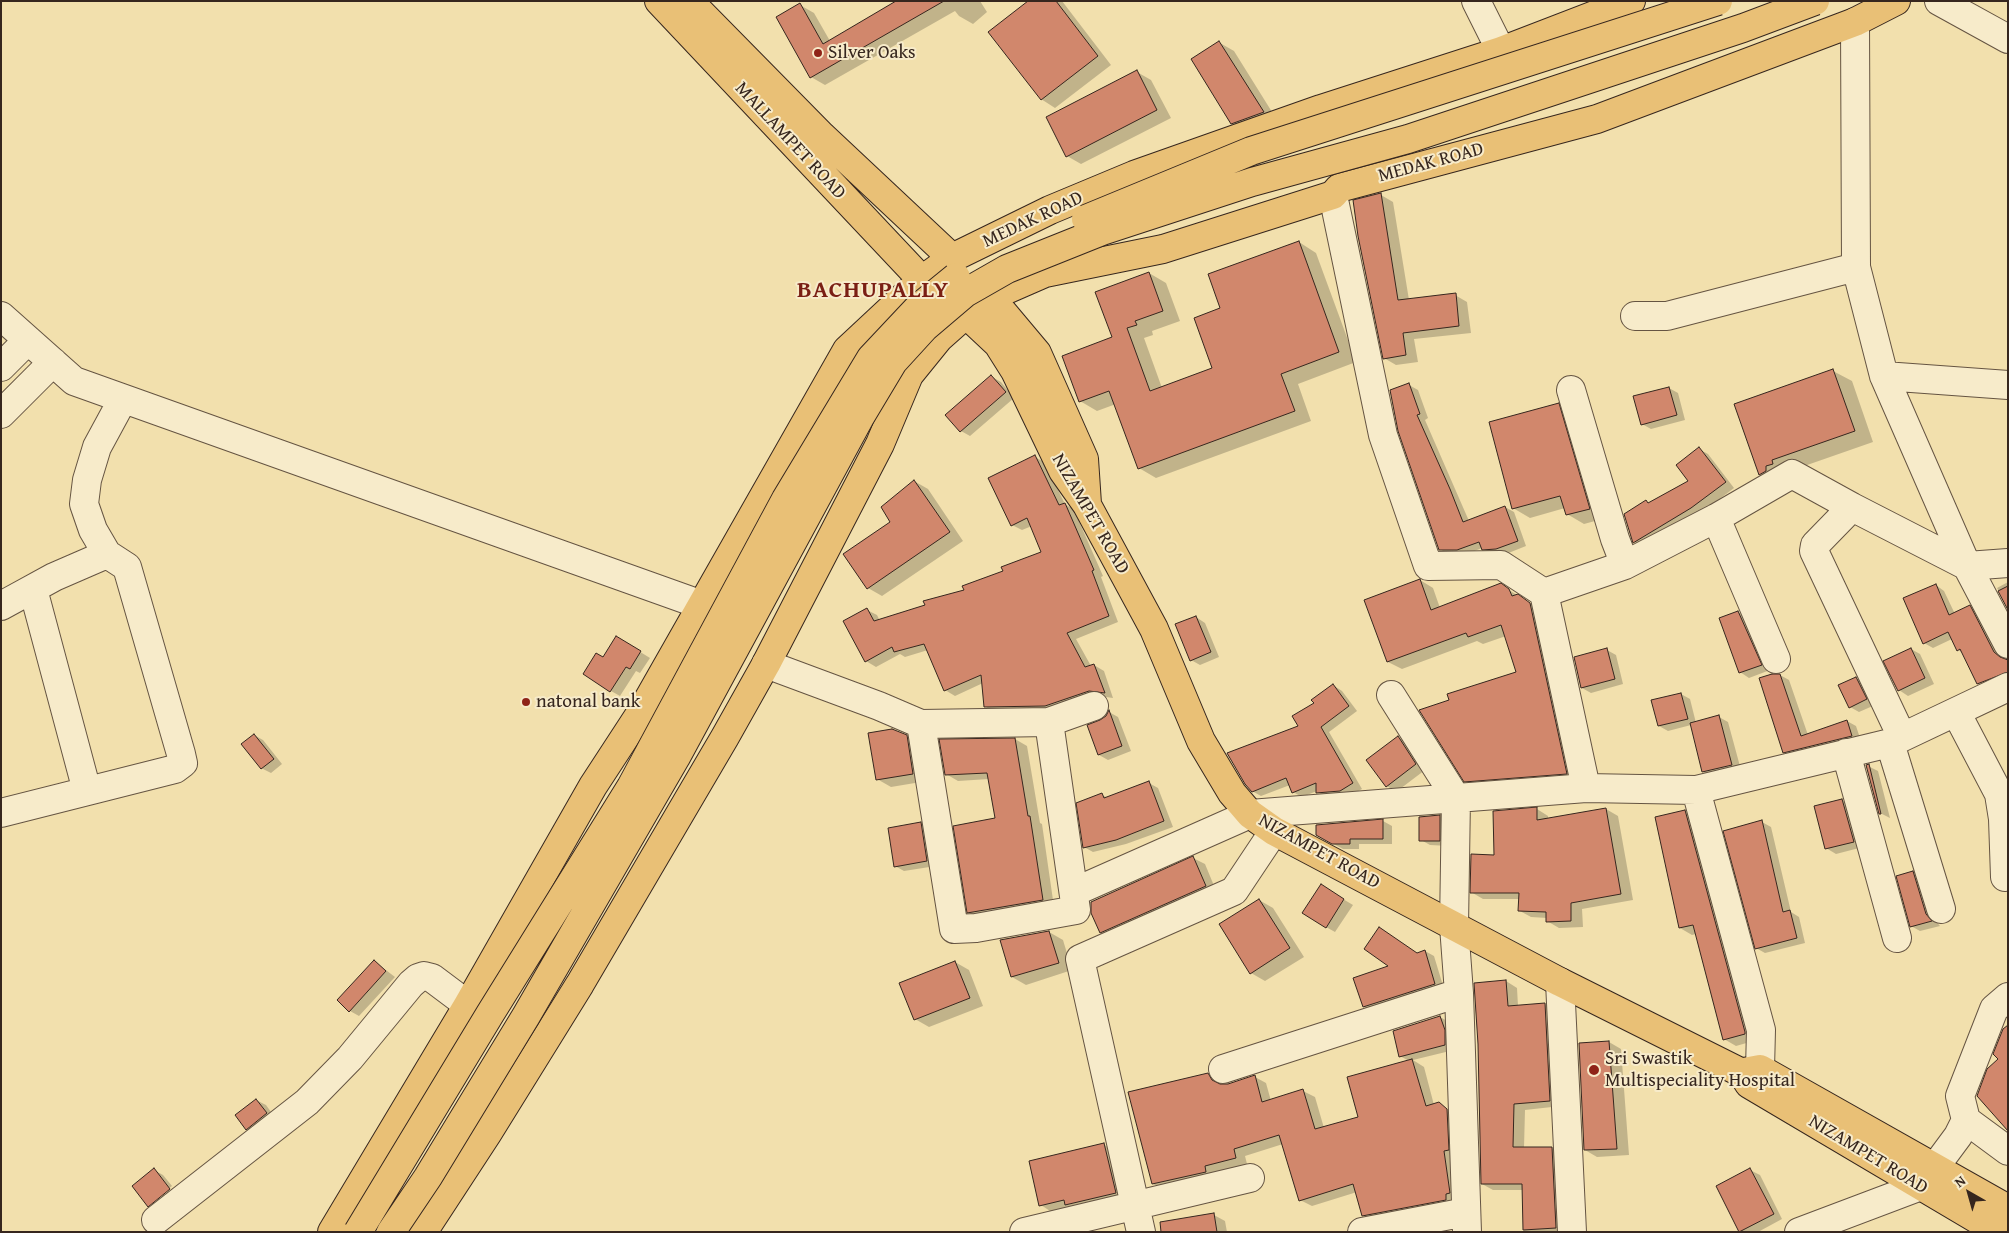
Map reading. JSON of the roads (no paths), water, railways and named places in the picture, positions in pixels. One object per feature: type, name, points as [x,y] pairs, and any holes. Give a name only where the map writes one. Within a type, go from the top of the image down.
[{"type":"main road","name":"MALLAMPET ROAD","points":[[659,1],[922,280]]},
{"type":"main road","name":"MALLAMPET ROAD","points":[[689,1],[822,136],[952,258]]},
{"type":"main road","name":"MEDAK ROAD","points":[[332,1232],[468,1005],[593,786],[640,714],[847,350],[922,280],[952,258],[1050,210],[1134,175],[1321,109],[1502,51],[1631,1]]},
{"type":"main road","points":[[358,1232],[631,787],[786,499],[839,410],[871,358],[918,308],[953,279],[988,260],[1251,151],[1718,1]]},
{"type":"main road","points":[[391,1232],[433,1169],[526,1016],[676,757],[860,417],[893,362],[925,327],[966,293],[1007,269],[1102,231],[1252,182],[1408,140],[1743,28],[1815,1]]},
{"type":"main road","name":"MEDAK ROAD","points":[[423,1232],[487,1134],[580,984],[720,746],[766,664],[880,444],[909,375],[940,338],[966,314],[990,297],[1045,273],[1163,249],[1333,195],[1339,188],[1596,119],[1855,22],[1896,1]]},
{"type":"main road","points":[[990,297],[1037,353],[1084,459],[1087,505]]},
{"type":"main road","name":"NIZAMPET ROAD","points":[[966,314],[998,344],[1015,371],[1063,470],[1087,505],[1154,629],[1201,741],[1232,793],[1250,814],[1274,831],[1560,982],[1751,1071],[1749,1084],[1928,1177],[2008,1209]]},
{"type":"main road","points":[[741,537],[813,574]]},
{"type":"main road","name":"NIZAMPET ROAD","points":[[1928,1177],[1999,1232]]},
{"type":"street","points":[[1476,1],[1502,51]]},
{"type":"street","points":[[1940,1],[2008,39]]},
{"type":"street","points":[[1855,22],[1856,267],[1884,376],[1967,566],[2008,644]]},
{"type":"street","points":[[1333,195],[1383,435],[1428,566],[1501,565],[1544,592],[1586,788]]},
{"type":"street","points":[[1635,316],[1667,316],[1856,267]]},
{"type":"street","points":[[1,316],[74,381],[702,605]]},
{"type":"street","points":[[1,367],[28,340]]},
{"type":"street","points":[[1,414],[53,362]]},
{"type":"street","points":[[1884,376],[2008,385]]},
{"type":"street","points":[[1571,390],[1615,539],[1625,565]]},
{"type":"street","points":[[1,813],[175,769],[182,764],[181,754],[127,568],[107,554],[93,530],[84,504],[87,480],[98,447],[123,399]]},
{"type":"street","points":[[1544,592],[1625,565],[1716,518],[1792,474],[1967,566],[2008,562]]},
{"type":"street","points":[[1852,507],[1815,545],[1814,551],[1896,740],[1941,909]]},
{"type":"street","points":[[1716,518],[1776,659]]},
{"type":"street","points":[[1,606],[54,577],[107,554]]},
{"type":"street","points":[[33,589],[87,791]]},
{"type":"street","points":[[766,664],[879,706],[921,724],[1049,722],[1094,706]]},
{"type":"street","points":[[1074,892],[1250,814],[1586,788],[1696,790],[1896,740],[2008,687]]},
{"type":"street","points":[[1362,1232],[1467,1222],[1459,993],[1454,926],[1456,798],[1391,694]]},
{"type":"street","points":[[1956,712],[1998,794],[2004,819],[2005,877]]},
{"type":"street","points":[[921,724],[954,929],[976,928],[1076,910],[1049,722]]},
{"type":"street","points":[[1846,754],[1897,938]]},
{"type":"street","points":[[1696,790],[1761,1030],[1751,1071]]},
{"type":"street","points":[[1138,1219],[1080,959],[1234,891],[1274,831]]},
{"type":"street","points":[[156,1220],[307,1102],[350,1058],[418,978],[424,976],[432,978],[468,1005]]},
{"type":"street","points":[[1560,982],[1572,1232]]},
{"type":"street","points":[[1223,1069],[1459,993]]},
{"type":"street","points":[[2008,997],[1994,1009],[1960,1096],[1966,1120],[2008,1151]]},
{"type":"street","points":[[1799,1232],[1928,1177],[1958,1136],[1966,1120]]},
{"type":"street","points":[[1024,1232],[1138,1219],[1250,1178]]},
{"type":"place","name":"Silver Oaks","points":[[818,53]]},
{"type":"place","name":"natonal bank","points":[[526,702]]},
{"type":"place","name":"Sri Swastik Multispeciality Hospital","points":[[1594,1070]]},
{"type":"district","name":"BACHUPALLY","points":[[873,291]]}]
